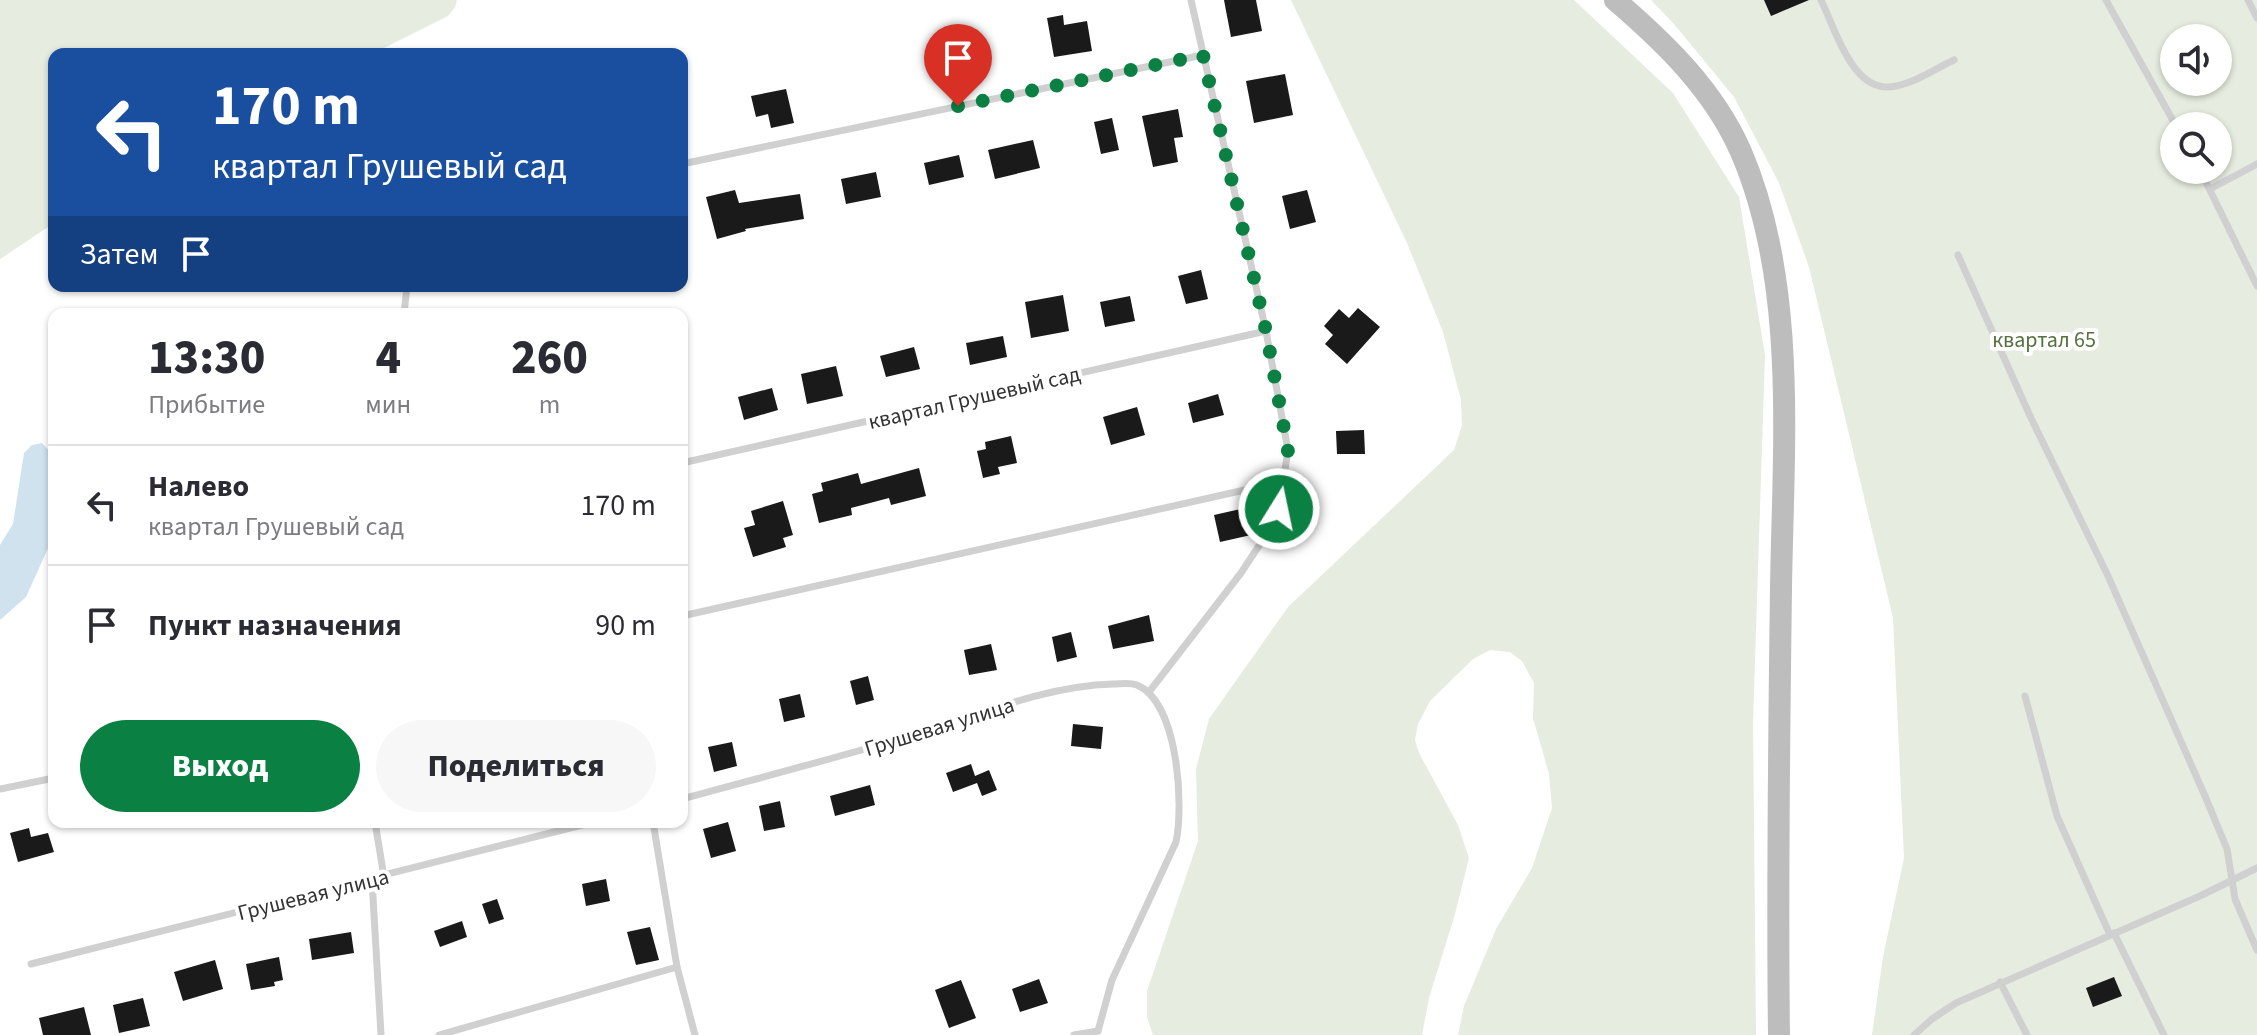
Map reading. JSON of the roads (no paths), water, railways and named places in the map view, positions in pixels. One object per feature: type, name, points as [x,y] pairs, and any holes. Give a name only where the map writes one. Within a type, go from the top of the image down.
[{"type":"street","points":[[1615,0],[1678,58],[1721,114],[1750,175],[1769,240],[1785,397],[1779,741],[1779,1035]]},
{"type":"lane","points":[[1098,1031],[1112,980],[1176,842],[1179,826],[1170,732],[1161,709],[1149,692],[1241,573],[1264,538],[1279,509],[1288,450],[1266,331],[1191,0]]},
{"type":"lane","points":[[1821,0],[1850,63],[1868,81],[1884,87],[1906,83],[1954,60]]},
{"type":"lane","points":[[2106,0],[2168,112]]},
{"type":"lane","points":[[2248,0],[2257,18]]},
{"type":"lane","points":[[688,163],[1203,55]]},
{"type":"lane","points":[[2210,189],[2257,164]]},
{"type":"lane","points":[[2207,184],[2257,286]]},
{"type":"lane","points":[[1958,255],[2031,418],[2108,576],[2205,796],[2227,849],[2235,899],[2257,950]]},
{"type":"lane","name":"квартал Грушевый сад","points":[[688,462],[1266,331]]},
{"type":"lane","points":[[688,615],[1285,481]]},
{"type":"lane","name":"Грушевая улица","points":[[688,797],[902,739],[1061,689],[1133,684],[1149,692]]},
{"type":"lane","points":[[2025,696],[2054,809],[2112,934],[2164,1035]]},
{"type":"lane","points":[[0,789],[48,779]]},
{"type":"lane","points":[[376,828],[384,877]]},
{"type":"lane","name":"Грушевая улица","points":[[31,964],[571,828]]},
{"type":"lane","points":[[654,828],[677,967],[695,1035]]},
{"type":"lane","points":[[1914,1035],[1956,1003],[2257,868]]},
{"type":"lane","points":[[372,880],[381,1035]]},
{"type":"lane","points":[[439,1035],[677,967]]},
{"type":"lane","points":[[2000,982],[2027,1035]]},
{"type":"lane","points":[[1074,1035],[1098,1031],[1107,1035]]},
{"type":"water","points":[[42,443],[48,450],[48,548],[26,597],[0,620],[0,545],[13,524],[24,453],[32,445]]},
{"type":"park label","name":"квартал 65","points":[[2044,339]]}]
